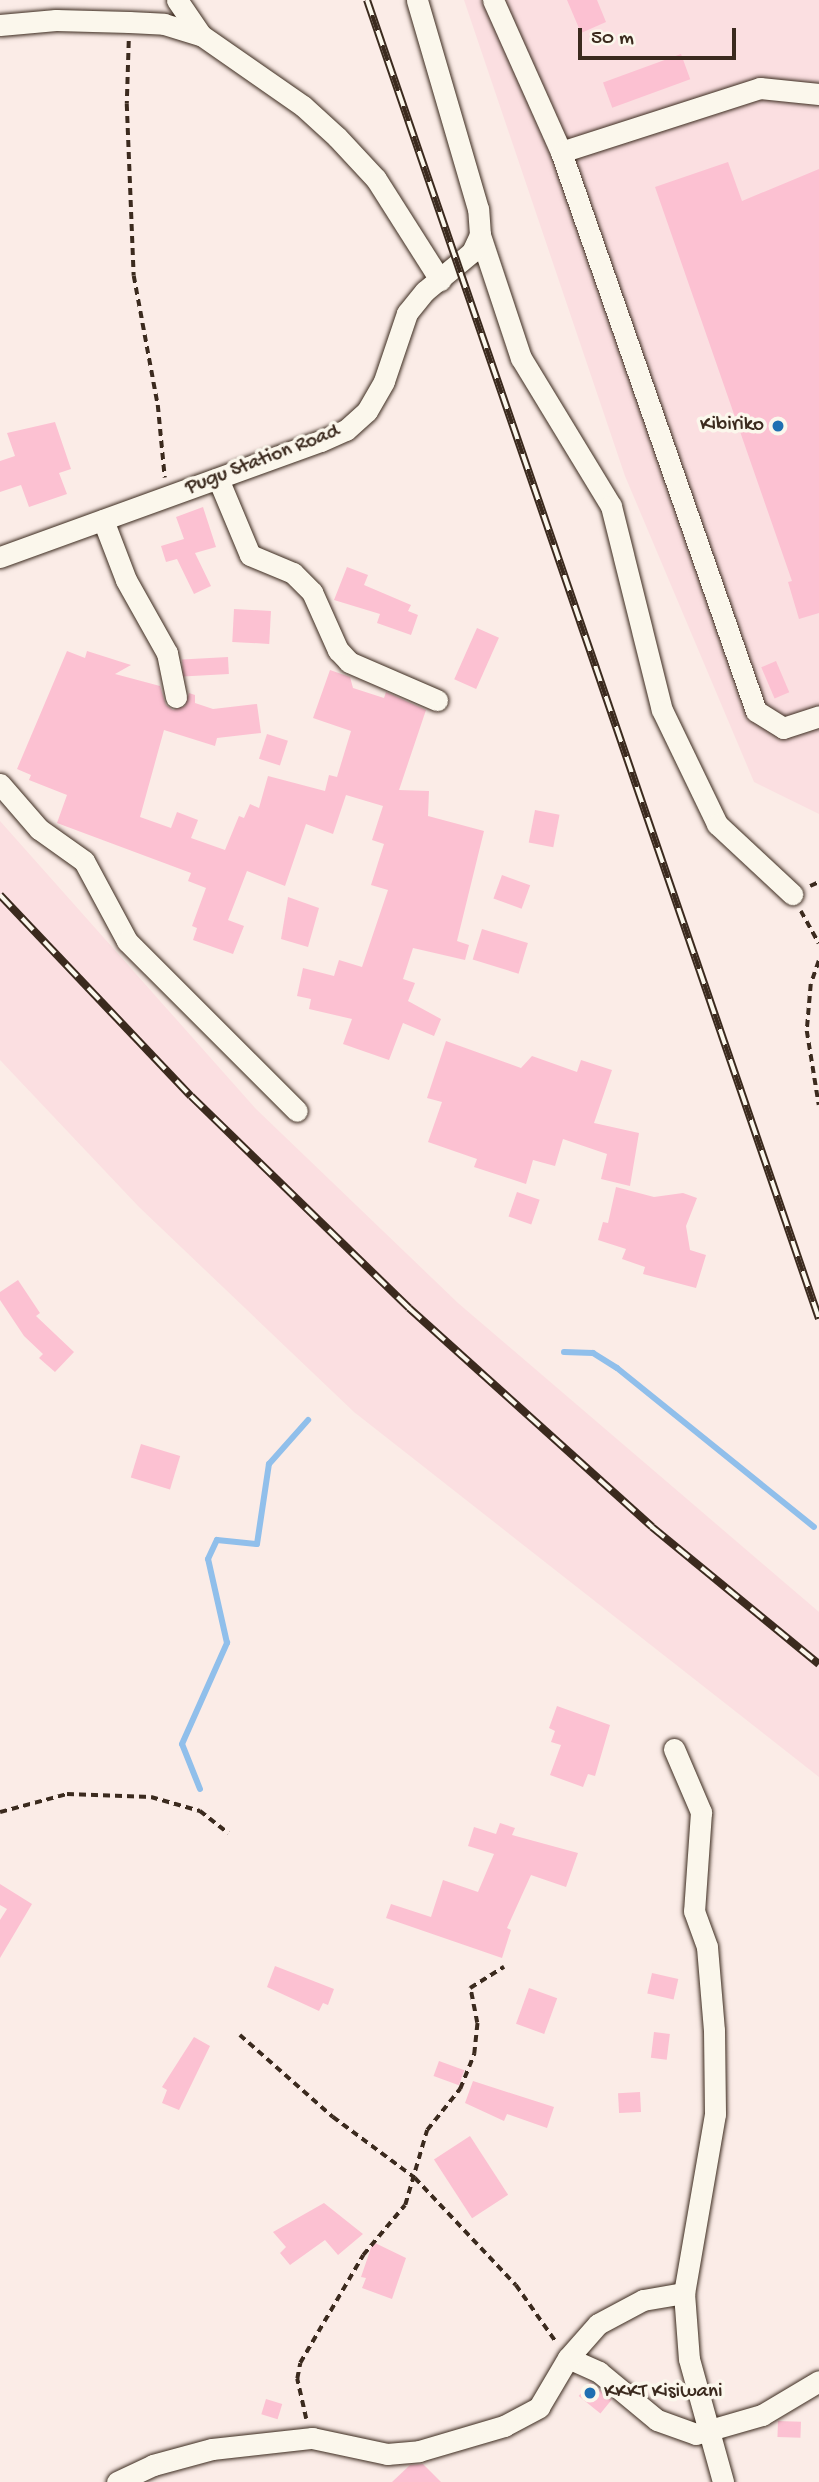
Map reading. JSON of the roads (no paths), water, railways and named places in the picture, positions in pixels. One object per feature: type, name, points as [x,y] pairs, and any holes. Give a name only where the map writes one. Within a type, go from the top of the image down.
[{"type":"street","points":[[177,0],[201,35]]},
{"type":"street","points":[[417,0],[478,209],[480,235],[521,358],[611,506],[662,710],[717,824],[792,894]]},
{"type":"street","points":[[493,0],[561,152],[756,711],[783,728],[819,716]]},
{"type":"street","points":[[0,24],[56,20],[129,22],[164,24],[201,35],[303,106],[337,137],[376,179],[440,280]]},
{"type":"street","points":[[561,152],[760,88],[819,94]]},
{"type":"street","name":"Pugu Station Road","points":[[0,557],[219,481],[346,430],[368,411],[384,381],[407,313],[472,252],[480,235]]},
{"type":"street","points":[[219,481],[250,555],[293,573],[312,593],[338,650],[349,662],[437,700]]},
{"type":"street","points":[[103,520],[126,580],[167,653],[176,697]]},
{"type":"street","points":[[0,783],[39,830],[84,861],[127,941],[297,1111]]},
{"type":"street","points":[[674,1749],[701,1812],[694,1911],[707,1947],[714,2044],[715,2114],[684,2293],[689,2360],[723,2482]]},
{"type":"street","points":[[117,2482],[153,2465],[212,2449],[312,2438],[387,2454],[419,2451],[504,2426],[539,2407],[568,2358],[598,2324],[621,2308],[684,2293]]},
{"type":"street","points":[[568,2358],[599,2372],[657,2420],[696,2434],[710,2433],[785,2404],[819,2381]]},
{"type":"waterway","points":[[564,1352],[593,1353],[617,1368],[814,1527]]},
{"type":"waterway","points":[[200,1789],[182,1744],[227,1643],[208,1559],[217,1540],[257,1544],[269,1464],[308,1420]]},
{"type":"railway","points":[[367,0],[819,1319]]},
{"type":"railway","points":[[0,895],[191,1096],[409,1308],[652,1527],[819,1664]]},
{"type":"place","name":"Kibiriko","points":[[778,426]]},
{"type":"place","name":"KKKT Kisiwani","points":[[590,2393]]}]
